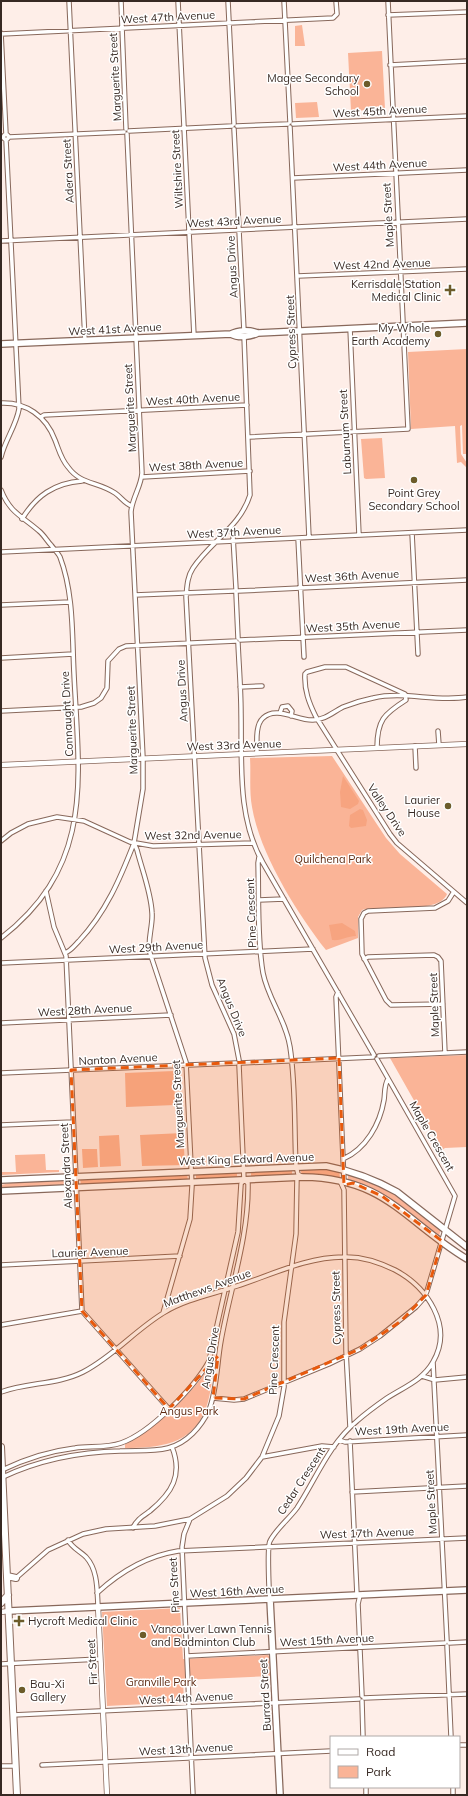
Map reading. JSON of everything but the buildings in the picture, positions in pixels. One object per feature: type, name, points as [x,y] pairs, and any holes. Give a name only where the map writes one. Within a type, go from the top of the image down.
[{"type":"highway","points":[[1,1447],[17,1795]]},
{"type":"highway","points":[[7,1578],[16,1578]]},
{"type":"highway","points":[[1,1603],[8,1595]]},
{"type":"main road","name":"West 41st Avenue","points":[[1,344],[194,336],[231,334],[234,332],[244,334],[467,323]]},
{"type":"main road","name":"West King Edward Avenue","points":[[1,1180],[296,1166],[320,1166],[343,1169],[364,1175],[385,1185],[467,1247]]},
{"type":"main road","name":"West King Edward Avenue","points":[[1,1191],[300,1177],[340,1180],[353,1183],[375,1192],[391,1201],[467,1259]]},
{"type":"main road","name":"West 16th Avenue","points":[[9,1611],[467,1590]]},
{"type":"main road","name":"Burrard Street","points":[[270,1599],[280,1795]]},
{"type":"street","name":"Adera Street","points":[[69,1],[85,341]]},
{"type":"street","name":"Marguerite Street","points":[[121,1],[142,477],[132,506],[143,758],[143,789],[134,843],[152,905],[148,941],[151,957],[186,1065],[192,1182],[190,1219],[162,1313]]},
{"type":"street","name":"Wiltshire Street","points":[[178,1],[194,336]]},
{"type":"street","name":"Angus Drive","points":[[2,1470],[35,1457],[55,1452],[75,1448],[120,1444],[143,1430],[169,1409],[203,1372],[209,1361],[238,1232],[241,1184],[244,1180],[239,1063],[234,1034],[212,985],[205,954],[187,593],[187,584],[193,568],[231,528],[247,505],[251,490],[228,1]]},
{"type":"street","name":"Cypress Street","points":[[284,1],[309,537]]},
{"type":"street","name":"West 47th Avenue","points":[[1,33],[333,18],[336,17],[336,1]]},
{"type":"street","name":"Maple Street","points":[[354,432],[408,429],[388,1]]},
{"type":"street","points":[[388,15],[467,12]]},
{"type":"street","points":[[1,33],[19,405],[15,424],[4,445],[1,457]]},
{"type":"street","points":[[390,65],[467,61]]},
{"type":"street","name":"West 45th Avenue","points":[[5,137],[467,116]]},
{"type":"street","name":"West 44th Avenue","points":[[293,178],[467,170]]},
{"type":"street","name":"West 43rd Avenue","points":[[1,241],[467,219]]},
{"type":"street","name":"West 42nd Avenue","points":[[298,276],[467,269]]},
{"type":"street","name":"Laburnum Street","points":[[350,328],[359,535]]},
{"type":"street","points":[[1,403],[19,405],[28,408],[41,417],[55,439],[60,456],[68,468],[82,481],[107,489],[132,506]]},
{"type":"street","name":"West 40th Avenue","points":[[41,417],[43,415],[247,405]]},
{"type":"street","points":[[249,437],[354,432]]},
{"type":"street","name":"West 38th Avenue","points":[[142,477],[250,471]]},
{"type":"street","points":[[22,519],[33,502],[44,492],[58,485],[82,481]]},
{"type":"street","name":"Connaught Drive","points":[[1,490],[8,505],[22,519],[41,533],[59,556],[70,602],[78,761],[76,819],[67,850],[46,891],[23,919],[1,938]]},
{"type":"street","name":"Pine Crescent","points":[[16,1578],[45,1552],[68,1540],[100,1530],[155,1526],[190,1519],[227,1496],[246,1478],[262,1457],[279,1416],[284,1383],[284,1322],[292,1268],[300,1177],[296,1166],[291,1060],[284,1022],[266,985],[259,900],[259,857],[253,843],[246,814],[241,754],[236,591],[231,528]]},
{"type":"street","name":"West 37th Avenue","points":[[1,552],[467,530]]},
{"type":"street","points":[[412,533],[418,654]]},
{"type":"street","points":[[298,538],[304,657]]},
{"type":"street","name":"West 36th Avenue","points":[[135,596],[467,580]]},
{"type":"street","points":[[1,605],[70,602]]},
{"type":"street","name":"West 35th Avenue","points":[[1,711],[88,705],[101,698],[107,688],[108,661],[119,649],[126,646],[467,630]]},
{"type":"street","points":[[1,658],[72,654]]},
{"type":"street","points":[[337,750],[310,704],[305,687],[305,674],[310,670],[325,667],[346,667],[406,695]]},
{"type":"street","points":[[240,687],[262,686]]},
{"type":"street","points":[[377,748],[378,731],[381,721],[390,710],[406,700],[406,695]]},
{"type":"street","points":[[257,753],[258,728],[261,720],[272,713],[280,713],[307,720],[318,720],[358,702],[373,698],[406,695],[441,699],[467,697]]},
{"type":"street","points":[[280,713],[282,707],[288,706],[292,711],[291,716]]},
{"type":"street","points":[[438,731],[439,745]]},
{"type":"street","name":"West 33rd Avenue","points":[[1,765],[467,744]]},
{"type":"street","points":[[415,746],[416,768]]},
{"type":"street","name":"Valley Drive","points":[[337,750],[397,843],[453,893],[467,903]]},
{"type":"street","name":"West 32nd Avenue","points":[[1,841],[20,827],[36,821],[57,817],[76,819],[94,824],[119,838],[134,843],[153,846],[253,843]]},
{"type":"street","points":[[65,953],[86,933],[107,904],[120,880],[134,843]]},
{"type":"street","name":"Maple Crescent","points":[[259,857],[454,1192],[454,1198],[426,1295]]},
{"type":"street","name":"Alexandra Street","points":[[46,891],[54,927],[65,953],[66,961],[82,1311]]},
{"type":"street","points":[[443,1004],[391,1005],[386,1000],[362,954],[361,915],[368,911],[435,908],[448,901],[453,893]]},
{"type":"street","points":[[259,900],[284,899]]},
{"type":"street","name":"West 29th Avenue","points":[[1,963],[313,949]]},
{"type":"street","name":"Maple Street","points":[[364,959],[368,957],[434,955],[438,957],[441,961],[445,1053]]},
{"type":"street","points":[[338,992],[336,997],[343,1159],[343,1169],[340,1180],[344,1190]]},
{"type":"street","name":"West 28th Avenue","points":[[1,1023],[171,1015]]},
{"type":"street","name":"Nanton Avenue","points":[[1,1073],[467,1052]]},
{"type":"street","points":[[343,1159],[361,1146],[376,1126],[388,1080]]},
{"type":"street","points":[[1,1125],[73,1122]]},
{"type":"street","name":"Angus Drive","points":[[2,1478],[57,1458],[120,1450],[153,1450],[172,1446],[182,1442],[199,1426],[209,1409],[213,1398],[217,1363],[247,1216],[248,1183],[244,1180]]},
{"type":"street","points":[[344,1190],[347,1186],[353,1183]]},
{"type":"street","name":"Cypress Street","points":[[344,1190],[346,1356],[350,1427]]},
{"type":"street","name":"Laurier Avenue","points":[[1,1265],[180,1256]]},
{"type":"street","name":"Matthews Avenue","points":[[1,1392],[19,1386],[46,1383],[82,1372],[116,1350],[143,1326],[162,1313],[179,1305],[316,1260],[345,1256],[362,1258],[395,1270],[415,1284],[426,1295]]},
{"type":"street","points":[[213,1398],[234,1400],[244,1399],[346,1356],[380,1336],[411,1311],[426,1295]]},
{"type":"street","name":"Cedar Crescent","points":[[269,1547],[270,1540],[293,1513],[334,1447],[350,1427],[387,1398],[422,1376],[433,1362],[439,1343],[439,1324],[436,1312],[426,1295]]},
{"type":"street","points":[[1,1324],[82,1311],[169,1409]]},
{"type":"street","points":[[209,1361],[217,1363]]},
{"type":"street","name":"Maple Street","points":[[433,1362],[451,1736]]},
{"type":"street","points":[[422,1376],[435,1380],[467,1377]]},
{"type":"street","name":"West 19th Avenue","points":[[339,1440],[342,1442],[467,1435]]},
{"type":"street","points":[[350,1441],[363,1736]]},
{"type":"street","points":[[120,1444],[120,1450]]},
{"type":"street","points":[[133,1528],[135,1523],[163,1501],[174,1484],[176,1465],[172,1446]]},
{"type":"street","points":[[262,1457],[322,1446],[334,1447]]},
{"type":"street","points":[[352,1492],[467,1486]]},
{"type":"street","name":"Pine Street","points":[[190,1519],[184,1534],[182,1551],[193,1795]]},
{"type":"street","name":"West 17th Avenue","points":[[269,1547],[467,1538]]},
{"type":"street","name":"Fir Street","points":[[68,1540],[72,1546],[87,1558],[93,1568],[97,1593],[107,1795]]},
{"type":"street","points":[[97,1593],[111,1580],[128,1568],[149,1558],[182,1551],[269,1547]]},
{"type":"street","name":"Burrard Street","points":[[269,1547],[270,1599]]},
{"type":"street","points":[[1,1612],[9,1611]]},
{"type":"street","name":"West 15th Avenue","points":[[187,1656],[467,1642]]},
{"type":"street","points":[[1,1664],[100,1659]]},
{"type":"street","name":"West 14th Avenue","points":[[13,1714],[467,1694]]},
{"type":"street","name":"West 13th Avenue","points":[[42,1764],[330,1751]]},
{"type":"street","points":[[1,1766],[16,1766]]},
{"type":"highlighted area","points":[[339,1058],[344,1185],[353,1183],[382,1196],[442,1241],[426,1295],[401,1321],[360,1349],[244,1399],[213,1398],[218,1356],[169,1409],[82,1311],[71,1070]]},
{"type":"green space","points":[[302,25],[305,46],[295,46],[295,26]]},
{"type":"green space","points":[[382,51],[385,109],[351,111],[348,53]]},
{"type":"green space","points":[[317,102],[319,117],[296,118],[295,103]]},
{"type":"green space","points":[[467,349],[467,454],[463,454],[462,425],[460,426],[461,454],[467,463],[467,468],[461,462],[457,463],[455,426],[411,429],[408,352]]},
{"type":"green space","points":[[382,438],[385,478],[366,479],[364,478],[361,439]]},
{"type":"green space","name":"Quilchena Park","points":[[332,756],[386,838],[400,854],[447,894],[442,900],[433,905],[409,908],[371,908],[362,910],[358,917],[358,938],[326,950],[303,919],[292,901],[271,863],[263,844],[256,825],[251,801],[250,758]]},
{"type":"green space","points":[[467,1055],[467,1147],[445,1148],[442,1150],[390,1058]]},
{"type":"green space","points":[[174,1071],[175,1105],[126,1107],[125,1073]]},
{"type":"green space","points":[[183,1133],[185,1165],[142,1166],[140,1135]]},
{"type":"green space","points":[[119,1135],[121,1166],[100,1167],[99,1136]]},
{"type":"green space","points":[[82,1149],[97,1149],[98,1167],[83,1168]]},
{"type":"green space","points":[[45,1154],[46,1170],[59,1170],[59,1172],[1,1175],[1,1172],[16,1172],[15,1155]]},
{"type":"green space","points":[[292,1168],[292,1176],[251,1178],[251,1170]]},
{"type":"green space","points":[[300,1168],[339,1170],[340,1178],[302,1175]]},
{"type":"green space","points":[[237,1171],[237,1178],[196,1180],[196,1173]]},
{"type":"green space","points":[[348,1172],[374,1182],[397,1196],[441,1229],[439,1236],[383,1195],[348,1180]]},
{"type":"green space","points":[[187,1173],[188,1181],[81,1185],[80,1178]]},
{"type":"green space","points":[[72,1178],[72,1186],[1,1189],[1,1185],[20,1181]]},
{"type":"green space","name":"Angus Park","points":[[210,1364],[214,1365],[208,1403],[200,1420],[192,1430],[173,1442],[162,1445],[125,1448],[125,1444],[148,1430],[173,1409],[195,1386]]},
{"type":"green space","name":"Granville Park","points":[[180,1608],[183,1659],[268,1655],[270,1676],[183,1680],[184,1702],[107,1706],[102,1612]]},
{"type":"shaded area","points":[[343,776],[359,801],[358,804],[350,809],[341,807],[340,792]]},
{"type":"shaded area","points":[[360,809],[363,810],[367,820],[366,826],[351,828],[349,826],[350,815]]},
{"type":"shaded area","points":[[342,923],[355,931],[356,936],[332,940],[329,925]]},
{"type":"place","name":"Magee Secondary School","points":[[367,84]]},
{"type":"place","name":"Kerrisdale Station Medical Clinic","points":[[450,290]]},
{"type":"place","name":"My Whole Earth Academy","points":[[438,334]]},
{"type":"place","name":"Point Grey Secondary School","points":[[414,480]]},
{"type":"place","name":"Laurier House","points":[[448,806]]},
{"type":"place","name":"Hycroft Medical Clinic","points":[[19,1621]]},
{"type":"place","name":"Vancouver Lawn Tennis and Badminton Club","points":[[143,1635]]},
{"type":"place","name":"Bau-Xi Gallery","points":[[22,1690]]}]
